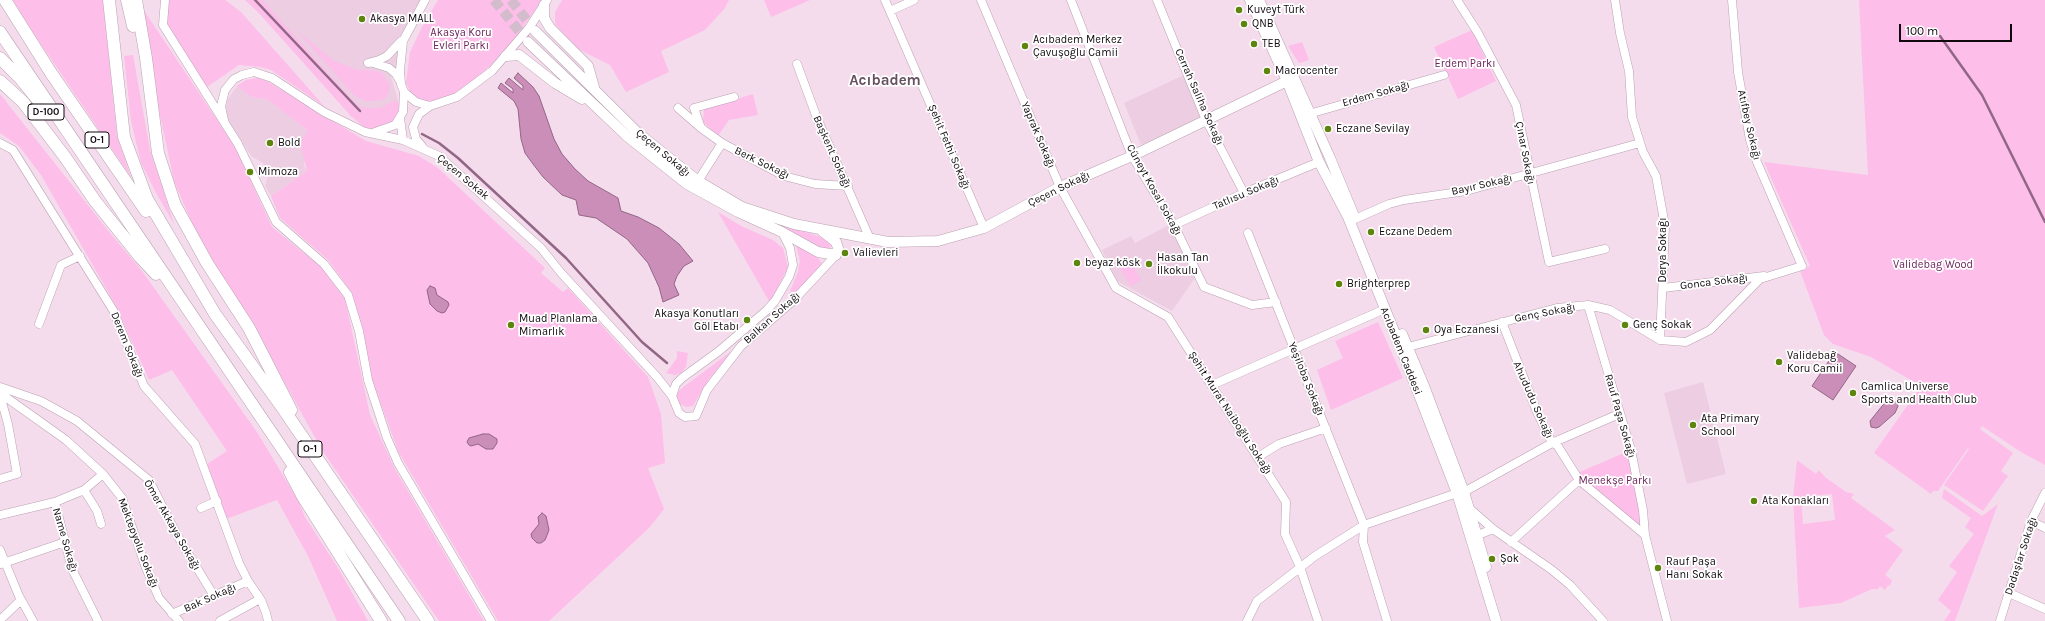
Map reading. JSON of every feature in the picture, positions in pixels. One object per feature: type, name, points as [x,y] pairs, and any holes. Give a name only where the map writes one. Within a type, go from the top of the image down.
[{"type":"highway","name":"O-1","points":[[5,0],[51,73],[193,278],[244,356],[428,621]]},
{"type":"highway","points":[[109,0],[124,137],[147,199],[193,278]]},
{"type":"highway","points":[[127,0],[158,152],[174,205],[207,264],[248,328],[314,455]]},
{"type":"highway","points":[[136,0],[146,58],[158,152]]},
{"type":"highway","name":"O-1","points":[[0,32],[399,621]]},
{"type":"highway","name":"D-100","points":[[0,58],[20,78],[39,101],[63,137],[91,167]]},
{"type":"highway","points":[[0,82],[23,102],[65,157],[95,201],[126,240],[179,298]]},
{"type":"highway","points":[[269,429],[302,495],[380,621]]},
{"type":"main road","name":"Acıbadem Caddesi","points":[[1250,0],[1287,81],[1319,162],[1351,218],[1404,347]]},
{"type":"main road","name":"Acıbadem Caddesi","points":[[1259,0],[1330,158],[1385,309],[1424,386],[1460,492],[1496,621]]},
{"type":"main road","points":[[546,3],[544,18],[550,28],[588,66],[595,89]]},
{"type":"main road","name":"Çeçen Sokağı","points":[[535,30],[640,134],[698,182],[742,207],[794,224],[888,242],[938,241],[984,228],[1060,187],[1132,156],[1287,81]]},
{"type":"main road","name":"Çeçen Sokağı","points":[[528,42],[628,137],[687,184],[738,212],[782,232],[818,252],[836,255],[838,248],[836,242],[819,230]]},
{"type":"main road","points":[[506,56],[519,55],[554,83],[597,108]]},
{"type":"main road","points":[[836,255],[852,235]]},
{"type":"main road","name":"Acıbadem Caddesi","points":[[1460,492],[1469,508],[1478,535],[1502,621]]},
{"type":"street","points":[[165,0],[163,25],[238,144],[276,222],[324,264],[348,295],[359,331],[368,380],[387,438],[398,463],[491,621]]},
{"type":"street","points":[[365,132],[373,133],[388,129],[395,125],[404,106],[404,92],[396,74],[381,64],[368,63],[387,56],[394,50],[425,0]]},
{"type":"street","name":"Şehit Fethi Sokağı","points":[[885,0],[984,228]]},
{"type":"street","points":[[890,10],[914,0]]},
{"type":"street","name":"Yaprak Sokağı","points":[[981,0],[1060,187],[1116,288]]},
{"type":"street","name":"Cüneyt Kosal Sokağı","points":[[1071,0],[1132,156],[1174,225],[1204,288],[1252,305],[1276,302]]},
{"type":"street","name":"Cerrah Saliha Sokağı","points":[[1157,0],[1206,120],[1244,193]]},
{"type":"street","name":"Çınar Sokağı","points":[[1457,0],[1478,33],[1516,105],[1529,174],[1549,262],[1605,249]]},
{"type":"street","name":"Derya Sokağı","points":[[1614,0],[1629,71],[1632,117],[1640,143],[1656,176],[1665,226],[1660,340]]},
{"type":"street","name":"Atıfbey Sokağı","points":[[1732,0],[1738,72],[1750,140],[1757,162],[1802,266]]},
{"type":"street","points":[[403,140],[413,127],[419,114],[430,106],[446,102],[468,90],[492,71],[530,28],[546,3]]},
{"type":"street","points":[[401,84],[401,49],[407,31]]},
{"type":"street","name":"Başkent Sokağı","points":[[797,64],[817,118],[870,239]]},
{"type":"street","name":"Çeçen Sokak","points":[[224,94],[234,79],[254,72],[272,78],[324,112],[365,132],[403,140],[424,148],[447,161],[541,248],[562,274],[672,396],[678,413],[685,417]]},
{"type":"street","name":"Erdem Sokağı","points":[[1309,114],[1444,75]]},
{"type":"street","points":[[404,92],[416,102],[430,106]]},
{"type":"street","points":[[208,96],[212,98],[224,94]]},
{"type":"street","points":[[224,94],[221,106],[224,120]]},
{"type":"street","points":[[701,128],[694,108],[734,97]]},
{"type":"street","points":[[678,108],[701,128],[722,143]]},
{"type":"street","points":[[400,117],[403,140]]},
{"type":"street","points":[[413,127],[416,139],[424,148]]},
{"type":"street","name":"Derem Sokağı","points":[[0,143],[13,150],[113,310],[144,386],[195,444],[239,563],[248,581],[260,599],[268,621]]},
{"type":"street","name":"Berk Sokağı","points":[[698,182],[722,143],[784,176],[815,184],[848,186]]},
{"type":"street","name":"Bayır Sokağı","points":[[1351,218],[1404,200],[1466,191],[1640,143]]},
{"type":"street","name":"Tatlısu Sokağı","points":[[1174,225],[1244,193],[1319,162]]},
{"type":"street","name":"Balkan Sokağı","points":[[672,396],[676,384],[682,378],[714,355],[767,310],[775,301],[789,277],[793,265],[790,248],[782,232]]},
{"type":"street","name":"Yeşiloba Sokağı","points":[[1248,233],[1364,524]]},
{"type":"street","name":"Balkan Sokağı","points":[[685,417],[696,416],[707,390],[741,346],[794,300],[836,255]]},
{"type":"street","points":[[39,324],[61,265],[80,256]]},
{"type":"street","name":"Genç Sokağı","points":[[1404,347],[1557,308],[1588,305],[1610,310],[1660,340],[1686,342],[1710,330],[1765,276],[1802,266]]},
{"type":"street","name":"Gonca Sokağı","points":[[1663,288],[1765,276]]},
{"type":"street","name":"Şehit Murat Naiboğlu Sokağı","points":[[1116,288],[1168,317],[1286,502],[1285,534],[1300,567],[1318,621]]},
{"type":"street","name":"Rauf Paşa Sokağı","points":[[1588,305],[1619,414],[1631,450],[1643,510],[1645,535],[1667,621]]},
{"type":"street","points":[[1212,386],[1385,309]]},
{"type":"street","name":"Ahududu Sokağı","points":[[1502,322],[1531,399],[1552,443],[1557,444],[1579,480],[1645,535]]},
{"type":"street","name":"Ömer Akkaya Sokağı","points":[[0,387],[41,401],[77,421],[149,480],[177,535],[214,596]]},
{"type":"street","points":[[0,394],[8,424],[17,474],[0,479]]},
{"type":"street","name":"Mektepyolu Sokağı","points":[[0,394],[66,440],[103,474],[122,498],[146,568],[159,598],[179,621]]},
{"type":"street","points":[[1247,621],[1257,601],[1300,567],[1364,524],[1460,492],[1552,443],[1619,414]]},
{"type":"street","points":[[1258,457],[1279,444],[1326,428]]},
{"type":"street","points":[[0,515],[55,502],[84,490],[103,474]]},
{"type":"street","points":[[1511,542],[1579,480]]},
{"type":"street","points":[[84,490],[97,511],[101,524]]},
{"type":"street","name":"Dadaşlar Sokağı","points":[[2000,621],[2031,521],[2045,493]]},
{"type":"street","points":[[201,508],[217,501]]},
{"type":"street","name":"Name Sokağı","points":[[55,502],[72,569],[98,621]]},
{"type":"street","points":[[1469,508],[1493,529],[1552,570],[1570,585],[1603,621]]},
{"type":"street","points":[[2031,521],[2045,528]]},
{"type":"street","points":[[1364,524],[1363,542],[1387,621]]},
{"type":"street","points":[[1478,535],[1493,529]]},
{"type":"street","points":[[2,563],[65,542]]},
{"type":"street","points":[[0,550],[2,563],[33,621]]},
{"type":"street","name":"Bak Sokağı","points":[[172,614],[248,581]]},
{"type":"street","points":[[2009,593],[2045,609]]},
{"type":"street","points":[[220,621],[260,599]]},
{"type":"street","points":[[0,620],[21,600]]},
{"type":"shaded area","points":[[245,0],[422,0],[399,38],[396,69],[391,77],[399,103],[398,112],[372,129],[351,116],[258,12]]},
{"type":"shaded area","points":[[518,73],[533,87],[539,96],[554,139],[562,154],[575,169],[588,181],[618,198],[621,211],[638,217],[659,228],[679,244],[693,261],[684,266],[677,276],[674,284],[679,295],[663,302],[659,287],[648,263],[627,239],[596,218],[579,215],[576,200],[562,195],[543,177],[525,153],[521,139],[518,109],[514,101],[498,88],[501,83],[513,93],[513,89],[505,83],[509,78],[523,90],[523,86],[514,78]]},
{"type":"shaded area","points":[[1184,75],[1203,119],[1141,145],[1124,103]]},
{"type":"shaded area","points":[[237,86],[251,97],[267,99],[308,131],[304,166],[307,171],[271,196],[265,186],[269,173],[263,163],[251,156],[226,116],[227,100]]},
{"type":"shaded area","name":"Hasan Tan İlkokulu","points":[[1169,225],[1195,278],[1172,311],[1117,281],[1102,250],[1131,236],[1135,243]]},
{"type":"shaded area","points":[[430,286],[435,288],[437,295],[448,302],[449,305],[445,312],[442,313],[437,311],[430,304],[427,290]]},
{"type":"shaded area","points":[[1835,352],[1856,366],[1833,400],[1812,386]]},
{"type":"shaded area","name":"Ata Primary School","points":[[1703,382],[1726,474],[1687,484],[1664,393]]},
{"type":"shaded area","points":[[1887,400],[1893,400],[1897,403],[1898,406],[1895,413],[1879,427],[1871,427],[1870,421]]},
{"type":"shaded area","points":[[489,434],[497,439],[497,443],[493,449],[486,449],[478,444],[471,446],[467,442],[469,438]]},
{"type":"shaded area","points":[[542,513],[546,516],[549,530],[545,540],[541,543],[537,543],[532,538],[531,534],[539,524],[538,517]]},
{"type":"green space","points":[[13,0],[103,0],[117,136],[131,177],[28,25]]},
{"type":"green space","points":[[169,0],[225,0],[241,12],[324,106],[271,70],[260,67],[239,65],[207,87],[166,26]]},
{"type":"green space","points":[[245,0],[262,0],[357,105],[365,108],[380,108],[396,100],[399,103],[398,112],[391,123],[383,128],[365,128],[351,116],[258,12]]},
{"type":"green space","name":"Akasya Koru Evleri Parkı","points":[[438,0],[542,0],[516,37],[490,66],[463,89],[446,97],[428,102],[419,100],[410,92],[406,83],[410,52],[422,27]]},
{"type":"green space","points":[[562,0],[729,0],[725,8],[705,30],[661,51],[669,72],[626,92],[610,65],[578,49],[555,24],[555,12]]},
{"type":"green space","points":[[764,0],[810,0],[771,17]]},
{"type":"green space","name":"Validebag Wood","points":[[1859,0],[2045,0],[2045,465],[2021,452],[1982,426],[1980,429],[2013,453],[2001,471],[2008,476],[1983,511],[1944,485],[1969,449],[1968,448],[1938,491],[1933,491],[1931,494],[1874,453],[1921,386],[1871,357],[1833,344],[1824,335],[1800,271],[1810,266],[1764,162],[1868,175]]},
{"type":"green space","points":[[143,9],[235,147],[272,227],[321,267],[345,299],[370,415],[395,469],[484,621],[439,621],[322,450],[247,315],[200,242],[174,181],[157,101]]},
{"type":"green space","points":[[295,29],[334,61],[358,70],[377,71],[382,73],[390,85],[388,94],[384,99],[378,101],[365,101],[354,95]]},
{"type":"green space","name":"Erdem Parkı","points":[[1472,30],[1496,81],[1458,99],[1434,47]]},
{"type":"green space","points":[[1302,42],[1309,60],[1299,63],[1288,46]]},
{"type":"green space","points":[[133,55],[150,150],[174,224],[141,163],[131,121],[124,56]]},
{"type":"green space","points":[[257,78],[267,81],[366,141],[419,156],[438,168],[545,268],[541,273],[563,292],[568,288],[648,377],[661,414],[665,463],[648,468],[664,509],[649,528],[549,621],[498,621],[398,451],[372,379],[352,293],[328,260],[280,218],[271,196],[307,171],[300,142],[308,131],[267,99],[251,97],[237,86],[246,80]]},
{"type":"green space","points":[[0,94],[142,271],[257,432],[299,502],[305,517],[338,568],[368,621],[337,621],[308,556],[277,500],[226,519],[207,464],[227,451],[172,370],[149,380],[115,304],[41,175],[19,146],[0,133]]},
{"type":"green space","points":[[753,94],[758,115],[729,120],[718,136],[703,122],[704,109]]},
{"type":"green space","points":[[718,212],[743,227],[773,240],[783,248],[788,267],[770,303]]},
{"type":"green space","points":[[757,216],[827,239],[831,244],[830,248],[828,252]]},
{"type":"green space","points":[[796,245],[819,259],[824,267],[793,297],[790,297],[788,296],[798,272],[800,261]]},
{"type":"green space","points":[[1126,255],[1141,280],[1131,286],[1116,262]]},
{"type":"green space","points":[[1378,322],[1403,378],[1331,410],[1317,370],[1343,358],[1335,341]]},
{"type":"green space","points":[[733,350],[709,379],[693,406],[686,407],[680,404],[677,399],[677,393]]},
{"type":"green space","points":[[677,351],[688,353],[686,367],[681,373],[675,375],[666,373],[677,358]]},
{"type":"green space","name":"Menekşe Parkı","points":[[1631,450],[1645,535],[1575,474]]},
{"type":"green space","points":[[1797,460],[1816,474],[1819,470],[1825,477],[1846,492],[1854,494],[1851,498],[1895,530],[1885,536],[1903,550],[1885,575],[1892,580],[1890,586],[1888,585],[1885,590],[1880,586],[1878,589],[1872,589],[1841,603],[1799,608],[1793,498]],"holes":[[[1832,494],[1835,520],[1803,524],[1801,497]]]},
{"type":"green space","points":[[1944,489],[1982,516],[1998,504],[1955,621],[1944,621],[1951,611],[1938,600],[1957,572],[1949,566],[1974,534],[1965,527],[1971,518],[1942,498]]},
{"type":"waterway","points":[[255,0],[360,111]]},
{"type":"waterway","points":[[1940,36],[1982,95],[2045,222]]},
{"type":"waterway","points":[[422,134],[439,143],[458,158],[566,258],[642,342],[667,363]]},
{"type":"tunnel","points":[[494,0],[528,42]]},
{"type":"tunnel","points":[[511,0],[535,31]]},
{"type":"place","name":"Kuveyt Türk","points":[[1239,10]]},
{"type":"place","name":"Akasya MALL","points":[[362,19]]},
{"type":"place","name":"QNB","points":[[1244,24]]},
{"type":"place","name":"TEB","points":[[1254,44]]},
{"type":"place","name":"Acıbadem Merkez Çavuşoğlu Camii","points":[[1025,46]]},
{"type":"place","name":"Macrocenter","points":[[1267,71]]},
{"type":"place","name":"Eczane Sevilay","points":[[1328,129]]},
{"type":"place","name":"Bold","points":[[270,143]]},
{"type":"place","name":"Mimoza","points":[[250,172]]},
{"type":"place","name":"Eczane Dedem","points":[[1371,232]]},
{"type":"place","name":"Valievleri","points":[[845,253]]},
{"type":"place","name":"beyaz kösk","points":[[1077,263]]},
{"type":"place","name":"Hasan Tan İlkokulu","points":[[1149,264]]},
{"type":"place","name":"Brighterprep","points":[[1339,284]]},
{"type":"place","name":"Akasya Konutları Göl Etabı","points":[[747,320]]},
{"type":"place","name":"Muad Planlama Mimarlık","points":[[511,325]]},
{"type":"place","name":"Genç Sokak","points":[[1625,325]]},
{"type":"place","name":"Oya Eczanesi","points":[[1426,330]]},
{"type":"place","name":"Validebağ Koru Camii","points":[[1779,362]]},
{"type":"place","name":"Camlica Universe Sports and Health Club","points":[[1853,393]]},
{"type":"place","name":"Ata Primary School","points":[[1693,425]]},
{"type":"place","name":"Ata Konakları","points":[[1754,501]]},
{"type":"place","name":"Şok","points":[[1492,559]]},
{"type":"place","name":"Rauf Paşa Hanı Sokak","points":[[1658,568]]},
{"type":"district","name":"Acıbadem","points":[[885,81]]}]
